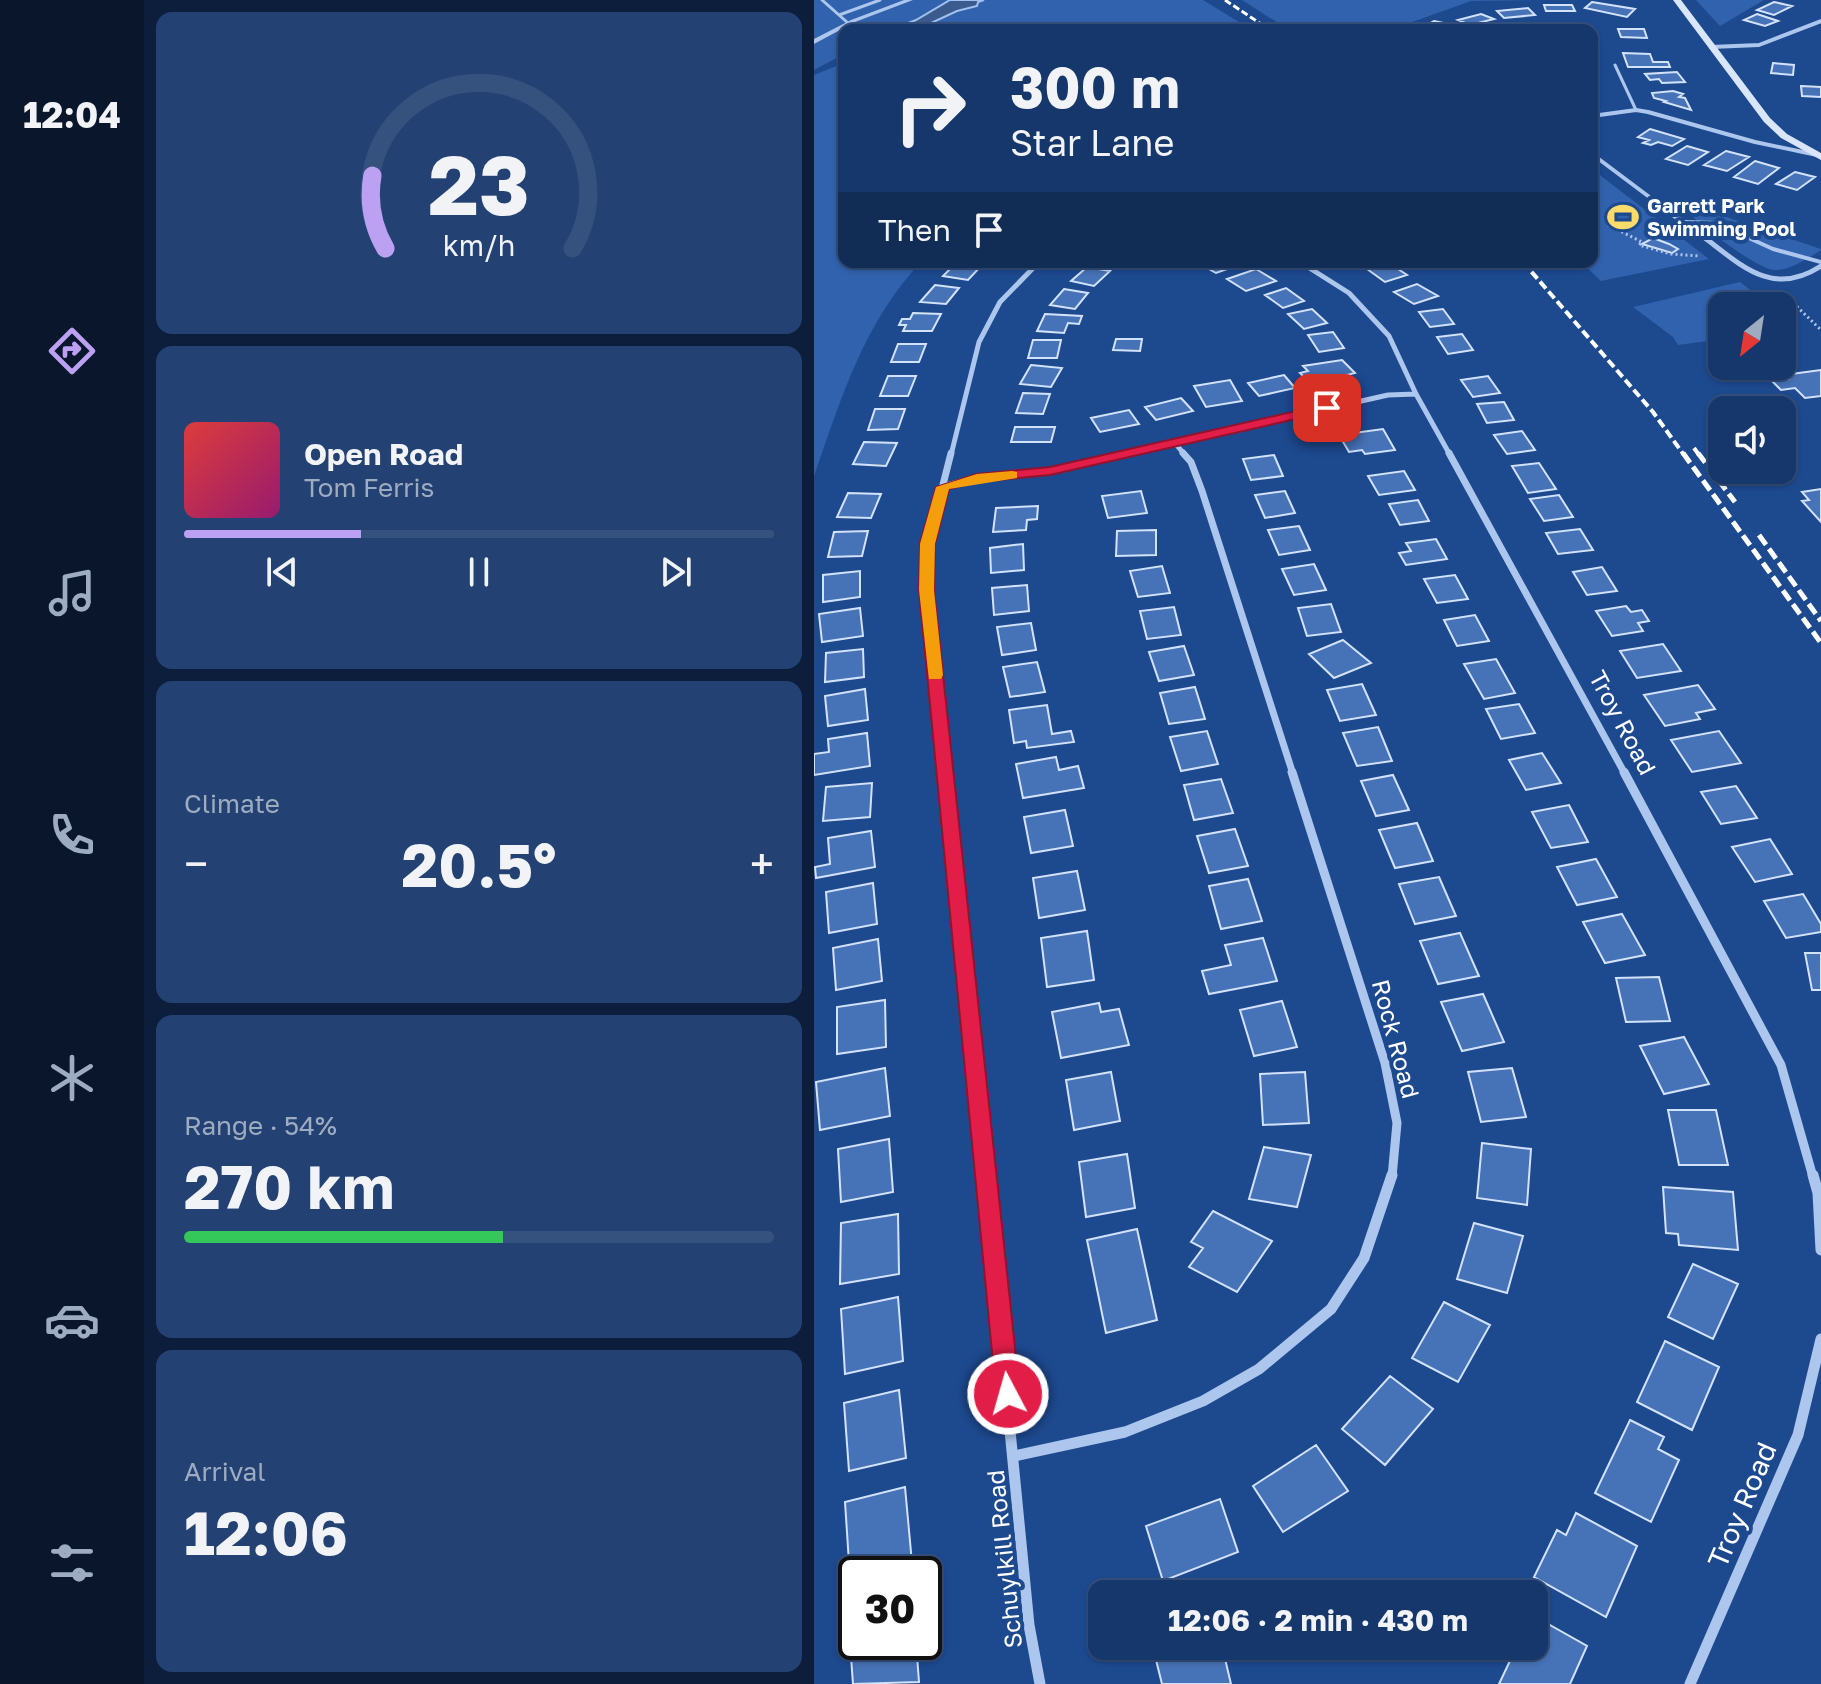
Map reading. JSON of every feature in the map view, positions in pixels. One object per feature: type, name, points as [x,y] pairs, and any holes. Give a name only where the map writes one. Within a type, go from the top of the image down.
[{"type":"main road","points":[[1677,0],[1767,120],[1784,136],[1819,156]]},
{"type":"street","points":[[848,23],[910,0]]},
{"type":"street","points":[[1711,47],[1759,45],[1819,23]]},
{"type":"street","points":[[814,42],[838,29]]},
{"type":"street","points":[[1598,115],[1636,110],[1819,156]]},
{"type":"street","points":[[1598,158],[1751,273],[1773,280],[1808,276],[1821,264]]},
{"type":"street","name":"Schuylkill Road","points":[[1033,268],[1000,302],[979,342],[928,544],[927,590],[1029,1625],[1040,1684]]},
{"type":"street","name":"Troy Road","points":[[1309,268],[1349,293],[1389,336],[1416,394],[1517,574],[1781,1065],[1818,1193],[1821,1250]]},
{"type":"street","points":[[943,487],[977,478],[1050,471],[1388,395],[1416,394]]},
{"type":"street","name":"Rock Road","points":[[1014,1456],[1125,1432],[1203,1401],[1259,1369],[1331,1309],[1364,1258],[1392,1177],[1397,1123],[1385,1063],[1202,491],[1191,462],[1174,442]]},
{"type":"street","name":"Troy Road","points":[[1690,1684],[1798,1435],[1821,1339]]},
{"type":"lane","points":[[822,0],[848,23]]},
{"type":"lane","points":[[839,15],[880,0]]},
{"type":"lane","points":[[1615,65],[1636,110]]},
{"type":"lane","points":[[1683,222],[1709,220],[1734,229],[1766,247],[1821,264]]},
{"type":"path","points":[[1608,225],[1642,242],[1639,245],[1657,252],[1703,256]]},
{"type":"path","points":[[1781,288],[1811,323],[1821,330]]},
{"type":"shaded area","points":[[814,0],[950,0],[906,24],[838,24],[838,57],[814,70]]},
{"type":"shaded area","points":[[950,0],[984,0],[977,6],[929,24],[906,24]]},
{"type":"shaded area","points":[[1203,0],[1242,24],[929,24],[977,6],[977,2]]},
{"type":"shaded area","points":[[1242,0],[1537,0],[1471,1],[1407,24],[1280,24]]},
{"type":"shaded area","points":[[1696,0],[1764,0],[1720,26]]},
{"type":"shaded area","points":[[838,65],[838,268],[916,268],[901,285],[869,336],[845,390],[814,476],[814,75]]},
{"type":"shaded area","name":"Garrett Park Swimming Pool","points":[[1598,174],[1709,259],[1601,281],[1587,268],[1598,268]]},
{"type":"shaded area","points":[[1703,209],[1821,250],[1786,268],[1766,268],[1729,246],[1688,212]]},
{"type":"shaded area","points":[[1740,282],[1753,292],[1708,292],[1708,341],[1678,345],[1673,337],[1633,307]]},
{"type":"building","points":[[1592,2],[1635,9],[1627,17],[1585,8]]},
{"type":"building","points":[[1774,2],[1792,6],[1774,15],[1757,10]]},
{"type":"building","points":[[1544,5],[1572,5],[1575,11],[1546,11]]},
{"type":"building","points":[[1528,8],[1535,15],[1504,18],[1497,11]]},
{"type":"building","points":[[1481,14],[1494,19],[1474,24],[1458,20]]},
{"type":"building","points":[[1757,14],[1778,21],[1765,26],[1744,20]]},
{"type":"building","points":[[1618,29],[1644,29],[1647,38],[1621,37]]},
{"type":"building","points":[[1623,53],[1650,54],[1653,62],[1668,62],[1670,67],[1628,67]]},
{"type":"building","points":[[1773,63],[1794,65],[1793,75],[1771,73]]},
{"type":"building","points":[[1677,72],[1685,82],[1662,83],[1659,79],[1650,80],[1645,74]]},
{"type":"building","points":[[1801,86],[1821,87],[1821,97],[1802,96]]},
{"type":"building","points":[[1673,91],[1683,94],[1679,97],[1685,98],[1691,110],[1654,98],[1652,93]]},
{"type":"building","points":[[1650,129],[1684,139],[1672,146],[1658,142],[1651,145],[1643,143],[1649,140],[1638,137]]},
{"type":"building","points":[[1687,146],[1708,152],[1688,165],[1666,159]]},
{"type":"building","points":[[1726,151],[1749,157],[1727,171],[1704,165]]},
{"type":"building","points":[[1755,161],[1779,168],[1758,184],[1734,177]]},
{"type":"building","points":[[1795,172],[1815,177],[1797,190],[1776,184]]},
{"type":"building","points":[[1653,238],[1678,249],[1672,253],[1642,244]]},
{"type":"building","points":[[951,268],[979,268],[968,280],[943,276]]},
{"type":"building","points":[[1086,268],[1110,271],[1094,286],[1071,281]]},
{"type":"building","points":[[1207,268],[1230,268],[1216,273]]},
{"type":"building","points":[[1396,268],[1407,275],[1385,282],[1367,269]]},
{"type":"building","points":[[1256,269],[1276,281],[1246,291],[1227,279]]},
{"type":"building","points":[[1417,284],[1438,296],[1414,304],[1394,292]]},
{"type":"building","points":[[935,285],[959,288],[946,304],[920,302]]},
{"type":"building","points":[[1286,288],[1304,301],[1283,308],[1265,295]]},
{"type":"building","points":[[1064,289],[1088,293],[1075,309],[1050,305]]},
{"type":"building","points":[[1312,309],[1327,323],[1304,329],[1288,314]]},
{"type":"building","points":[[1443,309],[1454,324],[1430,327],[1419,312]]},
{"type":"building","points":[[913,313],[941,314],[932,331],[903,331],[906,325],[899,325],[902,319],[910,319]]},
{"type":"building","points":[[1045,314],[1082,316],[1079,324],[1068,323],[1064,333],[1037,331]]},
{"type":"building","points":[[1333,332],[1344,348],[1319,352],[1308,335]]},
{"type":"building","points":[[1462,334],[1473,350],[1448,354],[1437,337]]},
{"type":"building","points":[[1116,339],[1142,339],[1140,351],[1113,350]]},
{"type":"building","points":[[1033,340],[1061,340],[1057,358],[1028,358]]},
{"type":"building","points":[[898,344],[926,344],[919,362],[891,362]]},
{"type":"building","points":[[1342,360],[1355,373],[1311,384],[1300,373],[1308,371],[1303,366]]},
{"type":"building","points":[[1031,365],[1062,368],[1051,387],[1020,384]]},
{"type":"building","points":[[1821,370],[1821,396],[1805,398],[1795,388],[1781,390],[1772,381],[1796,380],[1796,373]]},
{"type":"building","points":[[1284,375],[1295,388],[1259,396],[1248,383]]},
{"type":"building","points":[[888,376],[916,376],[908,396],[880,396]]},
{"type":"building","points":[[1488,376],[1500,393],[1473,397],[1461,380]]},
{"type":"building","points":[[1230,380],[1242,401],[1206,407],[1194,386]]},
{"type":"building","points":[[1023,393],[1050,394],[1043,414],[1016,413]]},
{"type":"building","points":[[1181,398],[1193,411],[1156,420],[1145,407]]},
{"type":"building","points":[[1504,402],[1514,420],[1487,423],[1477,404]]},
{"type":"building","points":[[875,409],[905,409],[898,429],[868,430]]},
{"type":"building","points":[[1129,410],[1139,424],[1100,432],[1091,418]]},
{"type":"building","points":[[1015,427],[1055,427],[1051,442],[1011,442]]},
{"type":"building","points":[[1383,429],[1395,450],[1365,454],[1362,450],[1349,452],[1339,435]]},
{"type":"building","points":[[1522,431],[1535,450],[1507,454],[1494,435]]},
{"type":"building","points":[[864,442],[897,443],[886,466],[853,464]]},
{"type":"building","points":[[1274,455],[1283,476],[1251,480],[1243,459]]},
{"type":"building","points":[[1539,463],[1556,489],[1528,493],[1512,466]]},
{"type":"building","points":[[1404,471],[1415,490],[1379,495],[1368,476]]},
{"type":"building","points":[[1821,489],[1821,522],[1802,501],[1809,500],[1802,492]]},
{"type":"building","points":[[1141,491],[1147,513],[1108,518],[1102,496]]},
{"type":"building","points":[[1285,491],[1295,513],[1265,518],[1255,495]]},
{"type":"building","points":[[848,493],[881,494],[871,518],[837,517]]},
{"type":"building","points":[[1559,495],[1573,517],[1544,521],[1530,499]]},
{"type":"building","points":[[1418,500],[1429,521],[1400,525],[1389,504]]},
{"type":"building","points":[[1038,506],[1037,519],[1027,520],[1026,530],[993,532],[996,508]]},
{"type":"building","points":[[1299,526],[1310,550],[1279,555],[1268,530]]},
{"type":"building","points":[[1580,529],[1593,550],[1558,554],[1546,533]]},
{"type":"building","points":[[1156,530],[1156,555],[1116,556],[1117,531]]},
{"type":"building","points":[[868,531],[862,556],[828,557],[834,532]]},
{"type":"building","points":[[1436,539],[1447,559],[1406,565],[1399,553],[1411,551],[1406,543]]},
{"type":"building","points":[[1023,544],[1024,570],[991,573],[990,548]]},
{"type":"building","points":[[1314,564],[1326,590],[1294,595],[1282,569]]},
{"type":"building","points":[[1162,566],[1170,593],[1138,597],[1130,571]]},
{"type":"building","points":[[1602,567],[1617,591],[1587,595],[1573,572]]},
{"type":"building","points":[[860,571],[860,597],[823,602],[823,575]]},
{"type":"building","points":[[1455,575],[1468,599],[1437,603],[1424,579]]},
{"type":"building","points":[[1027,585],[1029,611],[994,615],[992,588]]},
{"type":"building","points":[[1331,604],[1341,632],[1307,636],[1298,608]]},
{"type":"building","points":[[1626,606],[1631,612],[1642,610],[1649,621],[1638,623],[1643,631],[1612,636],[1596,611]]},
{"type":"building","points":[[1174,607],[1181,635],[1147,639],[1140,611]]},
{"type":"building","points":[[860,608],[863,636],[822,642],[819,614]]},
{"type":"building","points":[[1475,615],[1489,641],[1457,646],[1444,620]]},
{"type":"building","points":[[1031,623],[1036,650],[1002,655],[997,627]]},
{"type":"building","points":[[1343,640],[1371,663],[1334,678],[1309,654]]},
{"type":"building","points":[[1663,644],[1681,671],[1637,678],[1620,651]]},
{"type":"building","points":[[1184,646],[1194,675],[1159,681],[1149,652]]},
{"type":"building","points":[[863,649],[864,677],[825,682],[826,653]]},
{"type":"building","points":[[1496,659],[1515,693],[1484,699],[1464,664]]},
{"type":"building","points":[[1037,662],[1045,692],[1010,697],[1003,667]]},
{"type":"building","points":[[1362,684],[1376,715],[1340,721],[1327,690]]},
{"type":"building","points":[[1698,685],[1715,709],[1696,713],[1700,719],[1665,726],[1644,695]]},
{"type":"building","points":[[1195,687],[1205,719],[1169,724],[1160,693]]},
{"type":"building","points":[[865,689],[868,720],[828,726],[825,696]]},
{"type":"building","points":[[1519,704],[1535,733],[1501,739],[1486,709]]},
{"type":"building","points":[[1047,705],[1052,734],[1071,731],[1074,742],[1027,748],[1026,741],[1014,743],[1009,710]]},
{"type":"building","points":[[1378,727],[1392,761],[1357,766],[1343,733]]},
{"type":"building","points":[[1207,731],[1218,764],[1181,771],[1170,737]]},
{"type":"building","points":[[1719,731],[1741,763],[1692,772],[1671,740]]},
{"type":"building","points":[[867,733],[870,766],[814,775],[814,754],[829,752],[828,739]]},
{"type":"building","points":[[1542,753],[1561,783],[1526,790],[1509,760]]},
{"type":"building","points":[[1056,757],[1059,770],[1078,766],[1084,788],[1023,798],[1016,764]]},
{"type":"building","points":[[1393,775],[1409,810],[1376,816],[1361,781]]},
{"type":"building","points":[[1221,779],[1233,813],[1194,820],[1184,785]]},
{"type":"building","points":[[872,783],[870,817],[823,821],[826,787]]},
{"type":"building","points":[[1736,786],[1757,818],[1721,824],[1701,792]]},
{"type":"building","points":[[1569,805],[1588,842],[1551,848],[1532,812]]},
{"type":"building","points":[[1065,810],[1073,846],[1031,853],[1024,817]]},
{"type":"building","points":[[1417,823],[1433,861],[1395,868],[1379,830]]},
{"type":"building","points":[[1235,829],[1248,866],[1209,873],[1197,836]]},
{"type":"building","points":[[871,831],[875,867],[816,878],[815,867],[830,864],[828,838]]},
{"type":"building","points":[[1770,839],[1792,874],[1755,882],[1732,847]]},
{"type":"building","points":[[1596,859],[1617,897],[1577,905],[1557,867]]},
{"type":"building","points":[[1077,871],[1085,910],[1039,918],[1033,878]]},
{"type":"building","points":[[1439,877],[1456,916],[1415,924],[1399,884]]},
{"type":"building","points":[[1248,879],[1262,921],[1221,929],[1209,886]]},
{"type":"building","points":[[873,883],[877,924],[829,933],[826,892]]},
{"type":"building","points":[[1803,894],[1821,924],[1821,932],[1786,938],[1764,901]]},
{"type":"building","points":[[1622,914],[1645,955],[1605,963],[1583,922]]},
{"type":"building","points":[[1087,931],[1094,980],[1047,987],[1041,938]]},
{"type":"building","points":[[1460,933],[1479,976],[1438,984],[1420,941]]},
{"type":"building","points":[[1263,938],[1277,981],[1209,994],[1202,971],[1231,965],[1225,945]]},
{"type":"building","points":[[878,939],[882,981],[836,990],[833,948]]},
{"type":"building","points":[[1805,953],[1821,953],[1821,990],[1812,990]]},
{"type":"building","points":[[1659,977],[1670,1021],[1626,1022],[1616,978]]},
{"type":"building","points":[[1483,994],[1504,1042],[1462,1051],[1441,1002]]},
{"type":"building","points":[[885,1000],[886,1047],[837,1054],[837,1007]]},
{"type":"building","points":[[1282,1001],[1297,1047],[1254,1056],[1240,1010]]},
{"type":"building","points":[[1099,1003],[1101,1012],[1119,1009],[1129,1045],[1061,1058],[1052,1012]]},
{"type":"building","points":[[1684,1037],[1709,1084],[1664,1094],[1640,1046]]},
{"type":"building","points":[[885,1068],[890,1116],[820,1130],[816,1082]]},
{"type":"building","points":[[1512,1068],[1526,1117],[1481,1122],[1468,1072]]},
{"type":"building","points":[[1111,1072],[1120,1121],[1074,1130],[1066,1080]]},
{"type":"building","points":[[1305,1072],[1309,1123],[1263,1125],[1260,1074]]},
{"type":"building","points":[[1668,1110],[1716,1110],[1728,1165],[1679,1165]]},
{"type":"building","points":[[889,1139],[893,1192],[841,1202],[838,1149]]},
{"type":"building","points":[[1482,1143],[1531,1149],[1527,1205],[1477,1198]]},
{"type":"building","points":[[1264,1147],[1311,1155],[1297,1207],[1249,1199]]},
{"type":"building","points":[[1127,1154],[1135,1208],[1086,1217],[1079,1162]]},
{"type":"building","points":[[1663,1187],[1733,1192],[1738,1250],[1679,1245],[1678,1234],[1666,1233]]},
{"type":"building","points":[[1213,1211],[1272,1241],[1237,1292],[1189,1267],[1203,1248],[1191,1242]]},
{"type":"building","points":[[898,1214],[899,1274],[840,1284],[841,1223]]},
{"type":"building","points":[[1474,1223],[1523,1236],[1507,1293],[1457,1279]]},
{"type":"building","points":[[1137,1229],[1157,1320],[1106,1333],[1087,1240]]},
{"type":"building","points":[[1693,1264],[1738,1284],[1713,1339],[1668,1317]]},
{"type":"building","points":[[898,1297],[903,1361],[845,1374],[841,1309]]},
{"type":"building","points":[[1444,1302],[1490,1325],[1458,1382],[1412,1358]]},
{"type":"building","points":[[1665,1341],[1719,1367],[1692,1430],[1637,1402]]},
{"type":"building","points":[[1390,1376],[1433,1409],[1385,1465],[1342,1429]]},
{"type":"building","points":[[899,1390],[906,1458],[849,1471],[844,1403]]},
{"type":"building","points":[[1630,1420],[1664,1437],[1658,1449],[1679,1460],[1651,1522],[1595,1493]]},
{"type":"building","points":[[1316,1445],[1348,1491],[1283,1532],[1253,1486]]},
{"type":"building","points":[[905,1487],[911,1556],[849,1556],[845,1502]]},
{"type":"building","points":[[1220,1499],[1238,1552],[1163,1580],[1146,1526]]},
{"type":"building","points":[[1576,1513],[1637,1546],[1606,1617],[1548,1585],[1548,1580],[1534,1577],[1557,1530],[1566,1535]]},
{"type":"building","points":[[1548,1624],[1587,1646],[1570,1684],[1499,1684],[1510,1660],[1548,1660]]},
{"type":"building","points":[[851,1660],[917,1660],[919,1682],[853,1684]]},
{"type":"building","points":[[1156,1660],[1225,1660],[1231,1684],[1162,1684]]},
{"type":"railway","points":[[1225,0],[1261,24]]},
{"type":"railway","points":[[1528,268],[1653,412],[1684,455]]},
{"type":"railway","points":[[1694,448],[1699,455]]},
{"type":"railway","points":[[1683,453],[1821,643]]},
{"type":"railway","points":[[1698,453],[1735,502]]},
{"type":"railway","points":[[1759,535],[1821,621]]},
{"type":"slow traffic","points":[[935,675],[927,590],[928,544],[943,487],[977,478],[1012,475]]},
{"type":"place","name":"Garrett Park Swimming Pool","points":[[1623,217]]},
{"type":"route","points":[[1008,1394],[927,590],[928,544],[943,487],[977,478],[1050,471],[1327,408]]}]
